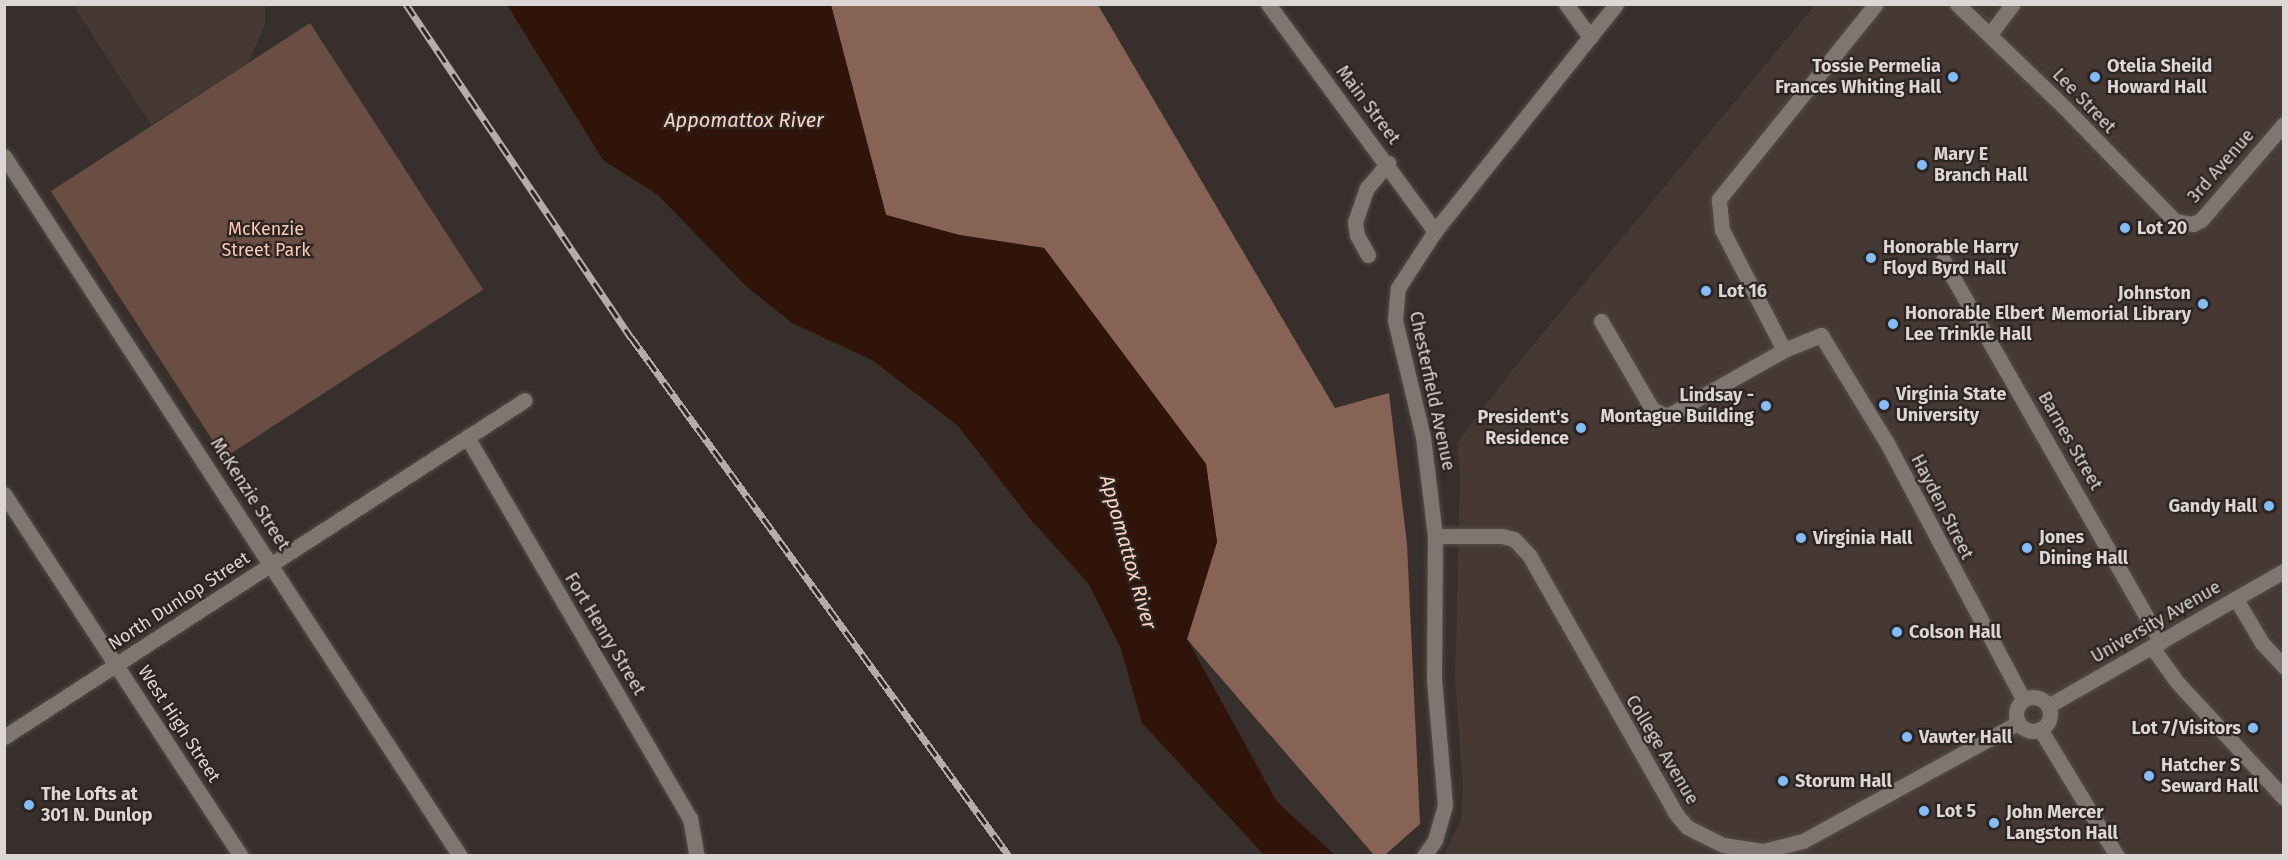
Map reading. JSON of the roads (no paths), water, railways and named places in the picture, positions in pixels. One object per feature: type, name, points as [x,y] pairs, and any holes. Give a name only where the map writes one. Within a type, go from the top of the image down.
[{"type":"street","name":"Main Street","points":[[1268,4],[1388,163],[1435,231]]},
{"type":"street","points":[[1566,4],[1590,37]]},
{"type":"street","name":"Chesterfield Avenue","points":[[1424,855],[1442,823],[1446,798],[1434,678],[1435,536],[1423,437],[1394,305],[1403,275],[1435,231],[1616,4]]},
{"type":"street","points":[[1601,321],[1652,409],[1667,416],[1784,350],[1722,230],[1719,199],[1876,4]]},
{"type":"street","name":"Lee Street","points":[[1957,4],[1990,34],[2175,221],[2183,223]]},
{"type":"street","points":[[1990,34],[2013,4]]},
{"type":"street","name":"3rd Avenue","points":[[2183,223],[2201,220],[2283,124]]},
{"type":"street","name":"McKenzie Street","points":[[4,156],[460,855]]},
{"type":"street","points":[[1368,255],[1357,235],[1355,222],[1367,188],[1388,163]]},
{"type":"street","name":"Barnes Street","points":[[1943,260],[2177,682],[2283,798]]},
{"type":"street","name":"Hayden Street","points":[[1784,350],[1821,335],[1887,443],[2023,699]]},
{"type":"street","name":"North Dunlop Street","points":[[4,737],[525,400]]},
{"type":"street","name":"Fort Henry Street","points":[[467,437],[690,818],[697,855]]},
{"type":"street","name":"West High Street","points":[[4,494],[241,855]]},
{"type":"street","name":"College Avenue","points":[[1435,536],[1502,536],[1522,547],[1676,814],[1687,827],[1723,845],[1763,851],[1803,841],[2018,723]]},
{"type":"street","name":"University Avenue","points":[[2048,706],[2283,571]]},
{"type":"street","points":[[2236,599],[2262,643],[2283,667]]},
{"type":"street","points":[[2039,698],[2048,706],[2049,720],[2040,729],[2025,729],[2018,723],[2016,709],[2023,699],[2039,698]]},
{"type":"street","points":[[2040,729],[2117,855]]},
{"type":"water","name":"Appomattox River","points":[[507,5],[831,5],[886,215],[959,235],[1044,248],[1206,464],[1217,542],[1187,639],[1277,802],[1335,855],[1264,855],[1142,723],[1121,649],[1088,583],[1032,521],[957,425],[872,360],[792,323],[747,287],[658,195],[603,160]]},
{"type":"railway","points":[[406,4],[631,337],[1009,856]]},
{"type":"place","name":"Tossie Permelia Frances Whiting Hall","points":[[1953,77]]},
{"type":"place","name":"Otelia Sheild Howard Hall","points":[[2095,77]]},
{"type":"place","name":"Mary E Branch Hall","points":[[1922,165]]},
{"type":"place","name":"Lot 20","points":[[2125,228]]},
{"type":"place","name":"Honorable Harry Floyd Byrd Hall","points":[[1871,258]]},
{"type":"place","name":"Lot 16","points":[[1706,291]]},
{"type":"place","name":"Johnston Memorial Library","points":[[2203,304]]},
{"type":"place","name":"Honorable Elbert Lee Trinkle Hall","points":[[1893,324]]},
{"type":"place","name":"Virginia State University","points":[[1884,405]]},
{"type":"place","name":"Lindsay - Montague Building","points":[[1766,406]]},
{"type":"place","name":"President's Residence","points":[[1581,428]]},
{"type":"place","name":"Gandy Hall","points":[[2269,506]]},
{"type":"place","name":"Virginia Hall","points":[[1801,538]]},
{"type":"place","name":"Jones Dining Hall","points":[[2027,548]]},
{"type":"place","name":"Colson Hall","points":[[1897,632]]},
{"type":"place","name":"Lot 7/Visitors","points":[[2253,728]]},
{"type":"place","name":"Vawter Hall","points":[[1907,737]]},
{"type":"place","name":"Hatcher S Seward Hall","points":[[2149,776]]},
{"type":"place","name":"Storum Hall","points":[[1783,781]]},
{"type":"place","name":"The Lofts at 301 N. Dunlop","points":[[29,805]]},
{"type":"place","name":"Lot 5","points":[[1924,811]]},
{"type":"place","name":"John Mercer Langston Hall","points":[[1994,823]]},
{"type":"park label","name":"McKenzie Street Park","points":[[266,240]]}]
